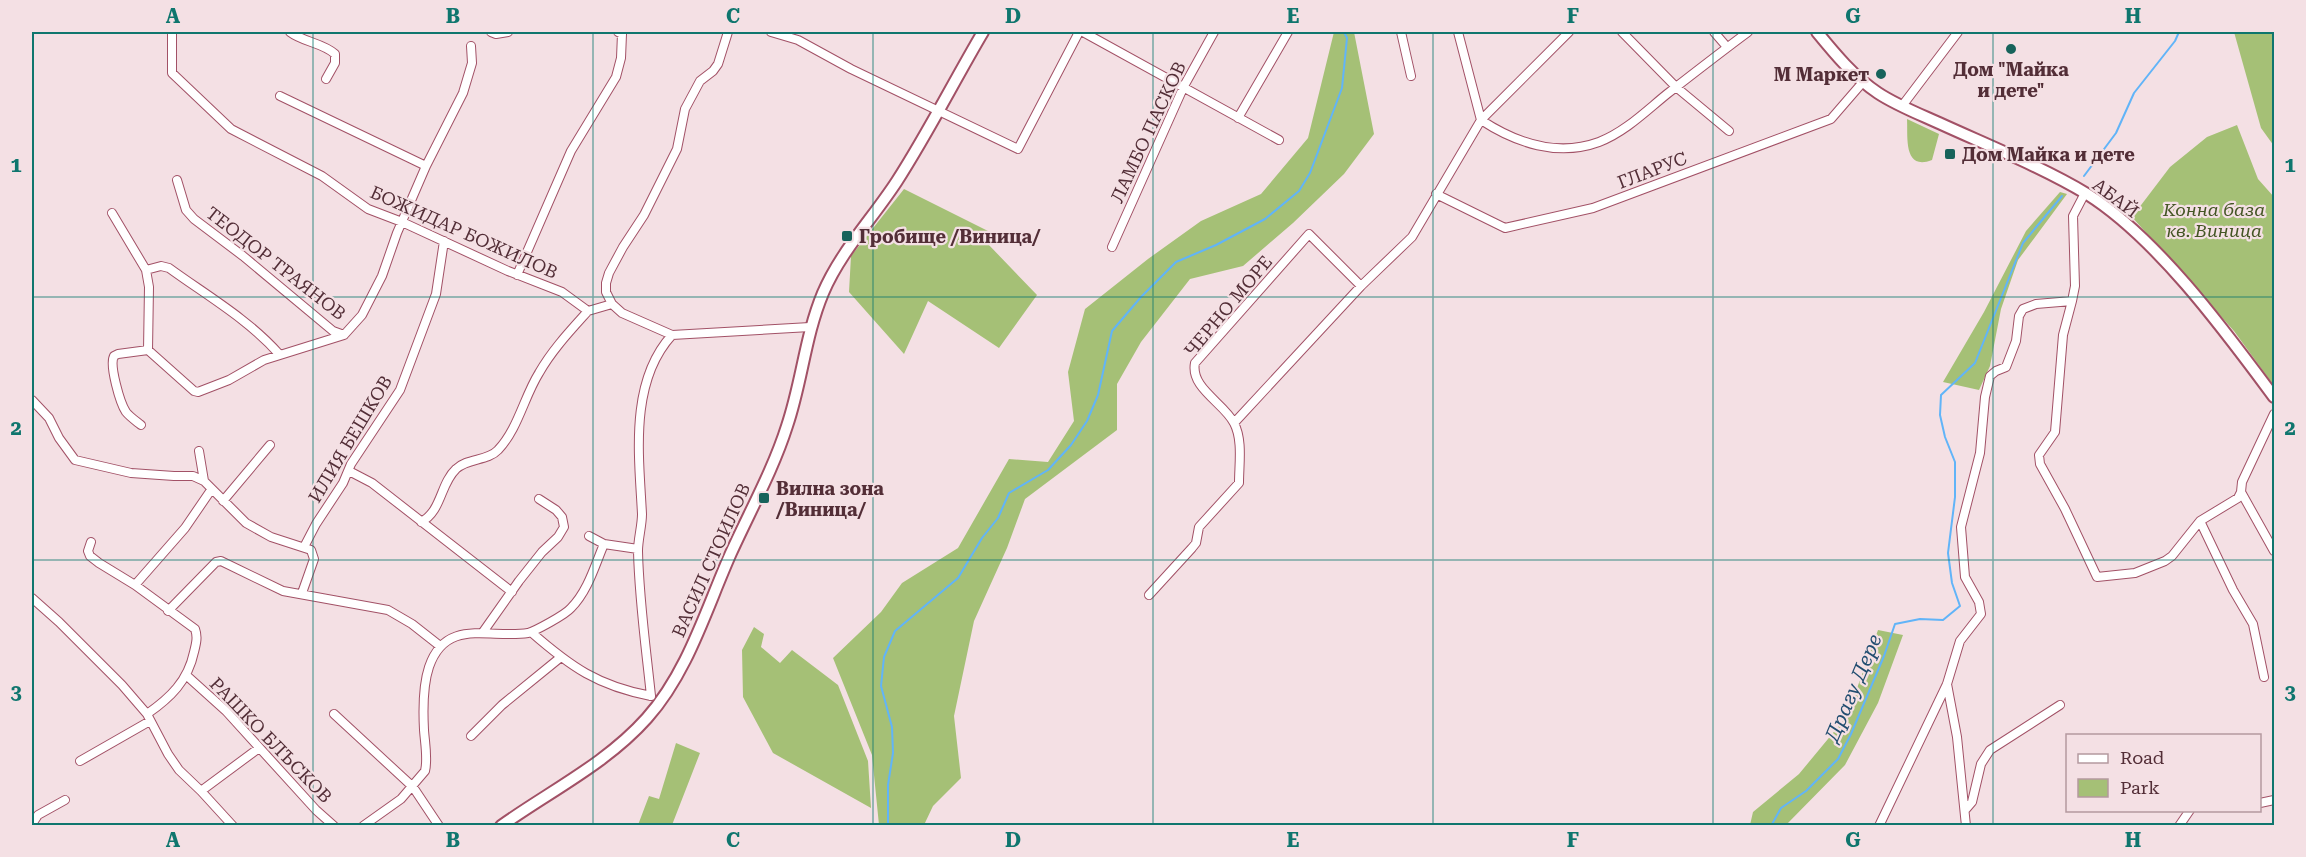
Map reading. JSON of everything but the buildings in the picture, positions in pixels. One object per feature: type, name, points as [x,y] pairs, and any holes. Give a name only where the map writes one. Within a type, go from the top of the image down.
[{"type":"street","name":"БОЖИДАР БОЖИЛОВ","points":[[172,32],[172,73],[231,129],[321,176],[369,209],[517,275],[562,292],[588,311]]},
{"type":"street","points":[[290,32],[335,54],[335,63],[326,79]]},
{"type":"street","points":[[493,33],[508,32]]},
{"type":"street","points":[[517,275],[571,151],[616,77],[623,38],[618,32]]},
{"type":"street","points":[[728,32],[718,64],[700,81],[686,109],[677,149],[663,181],[609,273],[606,292],[612,304],[622,313],[672,335],[810,327]]},
{"type":"street","points":[[771,32],[797,36],[938,111],[1018,149],[1081,32],[1184,86],[1278,141]]},
{"type":"street","name":"ВАСИЛ СТОИЛОВ","points":[[501,825],[622,743],[681,669],[731,553],[778,453],[788,423],[810,327],[825,290],[854,240],[896,182],[982,32]]},
{"type":"street","name":"ЛАМБО ПАСКОВ","points":[[1112,247],[1184,86],[1214,32]]},
{"type":"street","points":[[1238,118],[1288,32]]},
{"type":"street","points":[[1401,32],[1411,76]]},
{"type":"street","points":[[1458,32],[1481,120],[1503,134],[1546,148],[1583,146],[1600,141],[1626,127],[1748,32]]},
{"type":"street","points":[[1149,595],[1192,548],[1196,543],[1199,527],[1239,483],[1240,447],[1234,423],[1361,286],[1412,237],[1481,120],[1569,32]]},
{"type":"street","points":[[1622,32],[1676,87],[1729,131]]},
{"type":"street","points":[[1714,32],[1727,47]]},
{"type":"street","name":"АБАЙ","points":[[1817,32],[1838,58],[1878,93],[2085,193],[2109,209],[2189,289],[2274,397]]},
{"type":"street","points":[[1902,106],[1958,32]]},
{"type":"street","points":[[112,213],[146,270],[149,287],[148,350],[194,391],[198,392],[229,380],[279,354],[344,335],[362,315],[376,290],[426,166],[463,93],[472,63],[471,46]]},
{"type":"street","name":"ГЛАРУС","points":[[1436,194],[1504,228],[1593,208],[1831,119],[1863,81]]},
{"type":"street","points":[[280,96],[426,166]]},
{"type":"street","name":"ТЕОДОР ТРАЯНОВ","points":[[177,180],[186,210],[194,219],[243,256],[333,331],[344,335]]},
{"type":"street","points":[[2085,193],[2073,216],[2075,286],[2063,335],[2055,432],[2039,455],[2040,464],[2065,509],[2097,577],[2135,573],[2165,561],[2172,556],[2200,521],[2238,498],[2242,482],[2274,414]]},
{"type":"street","name":"ЧЕРНО МОРЕ","points":[[1234,423],[1200,384],[1195,375],[1194,363],[1309,234],[1361,286]]},
{"type":"street","name":"ИЛИЯ БЕШКОВ","points":[[304,547],[351,464],[400,390],[436,294],[444,241]]},
{"type":"street","points":[[146,270],[160,266],[169,268],[232,312],[265,339],[279,354]]},
{"type":"street","points":[[1879,825],[1947,684],[1960,640],[1981,614],[1979,602],[1965,577],[1961,527],[1980,453],[1985,397],[1990,376],[2006,367],[2016,341],[2019,316],[2023,309],[2036,304],[2072,301]]},
{"type":"street","points":[[421,522],[433,512],[446,481],[456,468],[499,450],[519,417],[537,374],[555,347],[588,311],[612,304]]},
{"type":"street","points":[[531,632],[561,657],[592,678],[619,690],[654,700],[638,549],[642,517],[640,429],[643,398],[653,361],[660,348],[672,335]]},
{"type":"street","points":[[141,424],[125,411],[112,360],[118,354],[148,350]]},
{"type":"street","points":[[32,400],[49,418],[58,438],[75,460],[131,473],[193,476],[204,481],[246,523],[260,532],[311,550],[314,559],[302,593]]},
{"type":"street","points":[[223,501],[270,445]]},
{"type":"street","points":[[199,451],[204,481]]},
{"type":"street","points":[[349,471],[372,483],[512,592]]},
{"type":"street","points":[[135,585],[185,528],[211,490]]},
{"type":"street","points":[[2241,492],[2274,551]]},
{"type":"street","points":[[483,632],[542,552],[558,537],[564,527],[562,517],[556,510],[539,499]]},
{"type":"street","points":[[2200,521],[2233,590],[2253,624],[2264,677]]},
{"type":"street","points":[[590,536],[604,544],[638,549]]},
{"type":"street","points":[[80,761],[148,717],[172,696],[192,663],[197,635],[195,630],[135,585],[93,559],[88,551],[91,542]]},
{"type":"street","points":[[363,825],[401,799],[423,775],[426,765],[423,722],[427,682],[429,668],[440,646],[468,633],[531,632],[563,615],[572,608],[586,587],[604,544]]},
{"type":"street","points":[[168,611],[218,561],[283,591],[388,610],[412,624],[440,646]]},
{"type":"street","points":[[32,598],[93,655],[148,717],[179,770],[233,825]]},
{"type":"street","points":[[471,736],[502,705],[561,657]]},
{"type":"street","name":"РАШКО БЛЪСКОВ","points":[[186,675],[226,711],[334,825]]},
{"type":"street","points":[[1947,684],[1957,737],[1968,825]]},
{"type":"street","points":[[1965,809],[1972,802],[1981,764],[1989,750],[2061,705]]},
{"type":"street","points":[[334,714],[413,787],[439,825]]},
{"type":"street","points":[[201,790],[259,748]]},
{"type":"street","points":[[32,824],[38,815],[65,800]]},
{"type":"street","points":[[2179,825],[2189,812]]},
{"type":"green space","points":[[1334,32],[1354,32],[1374,134],[1344,174],[1293,223],[1243,266],[1190,279],[1141,342],[1117,384],[1117,430],[1025,499],[1007,548],[974,621],[954,716],[961,778],[933,806],[924,825],[879,825],[872,755],[833,658],[881,612],[902,583],[958,548],[1009,459],[1048,462],[1074,421],[1068,372],[1085,309],[1201,221],[1261,194],[1308,138]]},
{"type":"green space","points":[[2234,32],[2274,32],[2274,146],[2261,128]]},
{"type":"green space","points":[[1907,119],[1939,134],[1932,160],[1916,161],[1912,157],[1908,143]]},
{"type":"green space","name":"Конна база кв. Виница","points":[[2237,125],[2258,179],[2274,197],[2274,386],[2234,331],[2132,217],[2170,167],[2207,137]]},
{"type":"green space","points":[[904,189],[990,232],[987,243],[1037,295],[999,348],[928,301],[904,354],[849,292],[851,256]]},
{"type":"green space","points":[[2060,192],[2067,194],[2018,260],[2001,309],[1990,366],[1979,390],[1943,382],[1984,312],[2026,231]]},
{"type":"green space","points":[[754,627],[764,634],[761,647],[780,663],[792,650],[838,685],[868,761],[871,808],[773,753],[743,697],[742,650]]},
{"type":"green space","points":[[1878,630],[1903,635],[1878,703],[1845,765],[1786,825],[1750,825],[1753,812],[1799,774],[1847,716]]},
{"type":"green space","points":[[676,743],[700,753],[672,825],[638,825],[649,796],[659,799]]},
{"type":"waterway","points":[[888,826],[888,785],[893,753],[892,727],[881,686],[884,657],[895,631],[958,578],[982,538],[998,518],[1009,493],[1048,470],[1071,445],[1087,421],[1098,395],[1112,331],[1141,297],[1176,262],[1216,245],[1265,219],[1299,191],[1310,173],[1342,88],[1347,38],[1344,32]]},
{"type":"waterway","name":"Драгу Дере","points":[[2084,176],[2116,133],[2134,93],[2175,41],[2179,32]]},
{"type":"waterway","name":"Драгу Дере","points":[[1771,826],[1781,808],[1806,791],[1838,759],[1884,656],[1895,624],[1920,619],[1943,620],[1960,606],[1952,583],[1948,553],[1955,497],[1955,462],[1945,437],[1940,415],[1941,395],[1975,363],[2023,243],[2062,196]]},
{"type":"place","name":"Дом \"Майка и дете\"","points":[[2011,49]]},
{"type":"place","name":"М Маркет","points":[[1881,74]]},
{"type":"place","name":"Дом Майка и дете","points":[[1950,154]]},
{"type":"place","name":"Гробище /Виница/","points":[[847,236]]},
{"type":"place","name":"Вилна зона /Виница/","points":[[764,498]]}]
